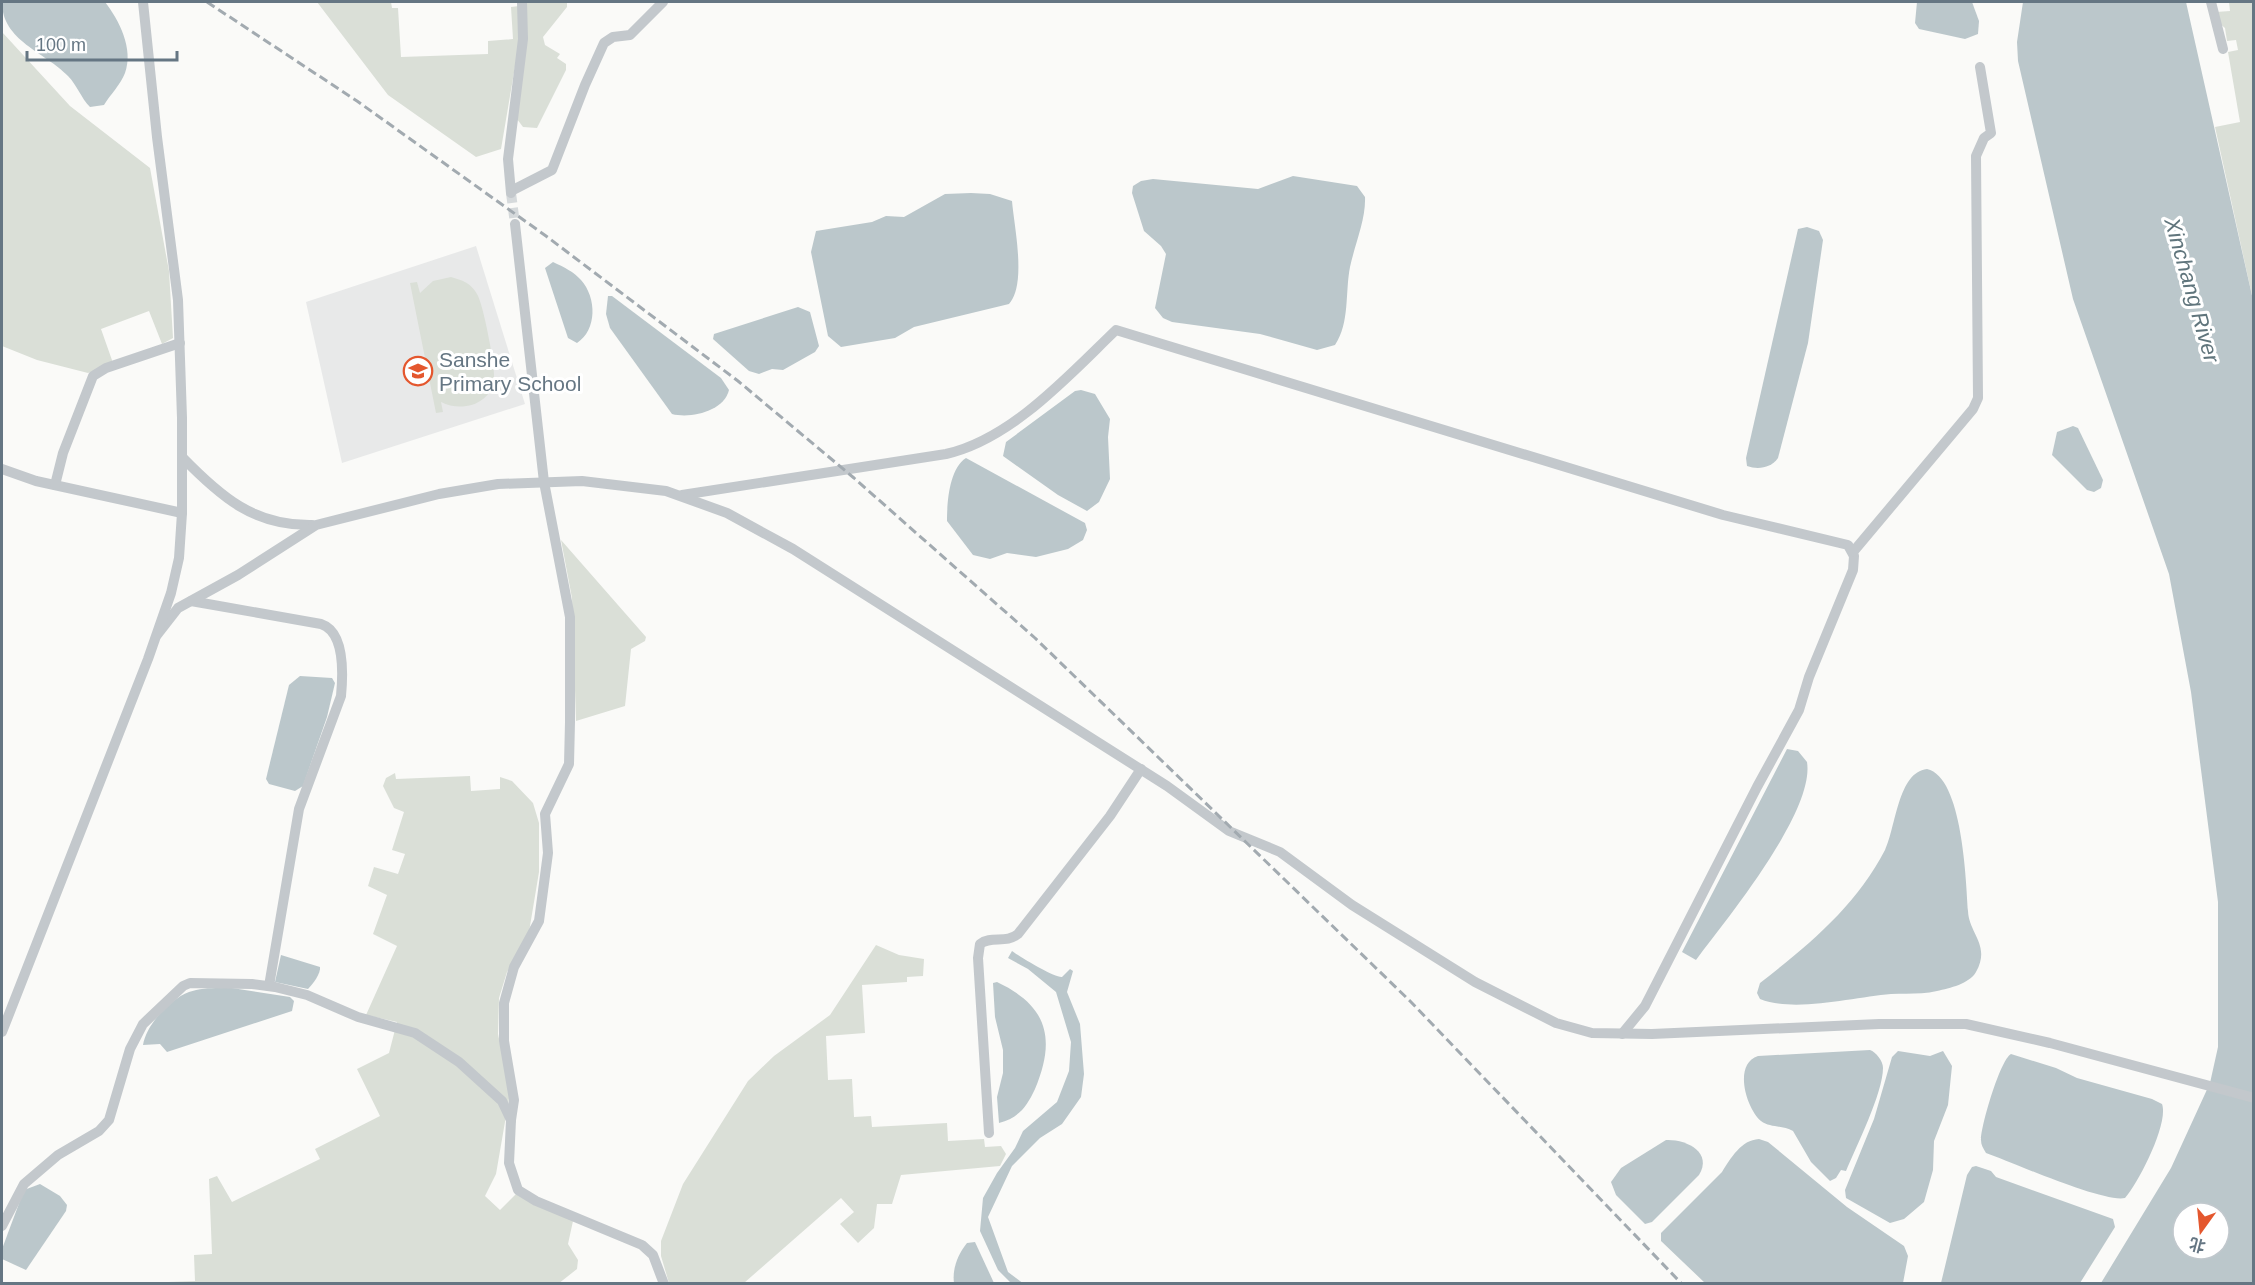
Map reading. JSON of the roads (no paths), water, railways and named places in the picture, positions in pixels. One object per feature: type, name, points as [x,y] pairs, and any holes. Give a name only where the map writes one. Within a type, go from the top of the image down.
[{"type":"street","points":[[2,1032],[157,635],[175,577],[182,513],[180,343],[176,277],[157,136],[143,2]]},
{"type":"street","points":[[522,2],[523,39],[508,148],[511,192],[552,170],[604,43],[613,37],[630,35],[663,2]]},
{"type":"street","points":[[2211,2],[2223,49]]},
{"type":"street","points":[[1622,1034],[1645,1006],[1757,787],[1799,711],[1809,677],[1853,570],[1853,552],[1973,409],[1978,398],[1976,156],[1984,138],[1991,133],[1980,67]]},
{"type":"street","points":[[515,225],[544,482],[570,617],[569,764],[545,814],[548,853],[539,921],[514,967],[504,1003],[504,1041],[514,1100],[509,1163],[518,1190],[536,1201],[642,1245],[653,1255],[664,1284]]},
{"type":"street","points":[[682,495],[946,454],[970,448],[997,434],[1057,386],[1116,330],[1723,515],[1845,544],[1853,552]]},
{"type":"street","points":[[55,485],[63,453],[93,376],[106,368],[180,343]]},
{"type":"street","points":[[182,457],[222,495],[247,512],[280,523],[316,525],[467,488],[544,482],[630,485],[682,495],[727,513],[793,549],[1141,769],[1229,831],[1280,852],[1352,905],[1476,982],[1534,1012],[1576,1030],[1622,1034],[1951,1023],[2000,1031],[2253,1098]]},
{"type":"street","points":[[2,470],[55,485],[182,513]]},
{"type":"street","points":[[157,635],[178,608],[316,525]]},
{"type":"street","points":[[191,601],[321,624],[332,629],[337,637],[342,680],[341,696],[299,809],[269,986]]},
{"type":"street","points":[[989,1133],[978,958],[980,944],[986,940],[1008,940],[1018,934],[1110,816],[1141,769]]},
{"type":"street","points":[[2,1226],[24,1184],[58,1155],[99,1131],[109,1120],[130,1049],[143,1024],[183,986],[198,982],[269,986],[307,995],[357,1017],[415,1034],[459,1062],[492,1091],[502,1101],[511,1120]]},
{"type":"water","points":[[2,2],[105,2],[124,35],[128,54],[125,73],[104,105],[90,107],[68,76],[17,36],[9,27]]},
{"type":"water","points":[[1917,2],[1972,2],[1979,21],[1978,34],[1965,39],[1919,29],[1915,23]]},
{"type":"water","name":"Xinchang River","points":[[2023,2],[2186,2],[2253,300],[2253,1283],[2101,1283],[2171,1168],[2210,1083],[2218,1047],[2218,902],[2191,692],[2169,574],[2073,299],[2018,61],[2017,42]]},
{"type":"water","points":[[1293,176],[1357,186],[1365,197],[1362,223],[1350,267],[1343,327],[1335,345],[1317,350],[1260,334],[1172,322],[1163,318],[1155,308],[1166,254],[1161,246],[1144,231],[1132,193],[1133,186],[1141,181],[1153,179],[1258,189]]},
{"type":"water","points":[[945,194],[990,194],[1012,201],[1018,269],[1014,295],[1009,304],[914,327],[895,338],[841,347],[828,336],[811,252],[816,231],[872,222],[886,216],[904,217]]},
{"type":"water","points":[[1807,227],[1819,231],[1823,240],[1808,343],[1778,458],[1768,466],[1751,467],[1747,466],[1746,458],[1798,229]]},
{"type":"water","points":[[553,262],[578,277],[590,296],[591,322],[584,337],[577,343],[568,338],[545,268]]},
{"type":"water","points":[[608,296],[612,296],[721,378],[729,390],[721,403],[706,412],[688,415],[672,414],[610,328],[606,314]]},
{"type":"water","points":[[798,307],[810,312],[819,346],[815,352],[783,370],[772,369],[759,374],[749,371],[713,339],[714,334]]},
{"type":"water","points":[[1081,390],[1095,394],[1110,419],[1108,437],[1110,479],[1099,502],[1087,511],[1058,495],[1003,456],[1006,442],[1075,391]]},
{"type":"water","points":[[2073,426],[2078,428],[2103,480],[2101,488],[2094,492],[2087,490],[2052,455],[2057,432]]},
{"type":"water","points":[[966,458],[1085,523],[1087,530],[1083,540],[1068,549],[1036,557],[1007,553],[990,559],[973,555],[947,521],[953,478],[960,463]]},
{"type":"water","points":[[300,676],[332,678],[335,683],[327,717],[303,786],[295,791],[269,784],[266,779],[289,685]]},
{"type":"water","points":[[1787,749],[1798,751],[1807,762],[1806,783],[1797,808],[1766,865],[1696,960],[1682,952]]},
{"type":"water","points":[[1927,769],[1939,776],[1948,790],[1955,810],[1964,855],[1969,919],[1981,954],[1976,972],[1969,980],[1959,985],[1926,993],[1891,994],[1825,1003],[1790,1005],[1760,999],[1757,993],[1760,983],[1813,939],[1846,907],[1860,889],[1885,850],[1904,790],[1917,772]]},
{"type":"water","points":[[1012,951],[1037,967],[1058,976],[1062,977],[1070,969],[1073,971],[1067,992],[1080,1024],[1084,1074],[1081,1097],[1062,1124],[1040,1138],[1012,1166],[988,1217],[1008,1272],[1024,1284],[1011,1283],[998,1270],[980,1231],[983,1198],[1015,1148],[1023,1131],[1057,1102],[1069,1071],[1071,1042],[1056,992],[1028,969],[1008,958]]},
{"type":"water","points":[[281,955],[320,967],[318,975],[308,989],[275,982]]},
{"type":"water","points":[[997,982],[1014,991],[1037,1013],[1046,1040],[1041,1071],[1032,1095],[1017,1115],[999,1123],[997,1097],[1003,1073],[1003,1050],[995,1017],[993,983]]},
{"type":"water","points":[[232,988],[290,997],[294,1001],[292,1011],[167,1052],[160,1044],[143,1045],[154,1021],[174,1000],[199,989]]},
{"type":"water","points":[[1870,1050],[1879,1057],[1883,1065],[1879,1091],[1846,1171],[1841,1170],[1836,1178],[1830,1181],[1811,1162],[1793,1131],[1765,1123],[1756,1115],[1744,1087],[1746,1068],[1750,1061],[1758,1056]]},
{"type":"water","points":[[1898,1051],[1930,1056],[1943,1051],[1952,1066],[1948,1105],[1934,1141],[1933,1170],[1924,1202],[1904,1219],[1890,1223],[1846,1198],[1845,1190],[1874,1119],[1892,1057]]},
{"type":"water","points":[[2011,1054],[2056,1068],[2077,1078],[2152,1099],[2162,1104],[2163,1113],[2157,1138],[2145,1166],[2125,1198],[2114,1198],[2078,1188],[1986,1153],[1981,1142],[1984,1122],[1997,1080]]},
{"type":"water","points":[[1759,1139],[1768,1142],[1847,1207],[1904,1246],[1908,1256],[1903,1283],[1705,1283],[1661,1241],[1661,1233],[1722,1172],[1737,1151],[1747,1143]]},
{"type":"water","points":[[1666,1140],[1682,1142],[1695,1148],[1703,1160],[1702,1167],[1699,1175],[1652,1222],[1645,1224],[1616,1195],[1611,1182],[1621,1168]]},
{"type":"water","points":[[1976,1166],[1991,1171],[1996,1177],[2113,1219],[2115,1227],[2080,1283],[1941,1283],[1967,1175],[1972,1167]]},
{"type":"water","points":[[40,1184],[60,1196],[67,1205],[66,1211],[26,1270],[2,1259],[2,1249],[24,1190]]},
{"type":"water","points":[[975,1242],[994,1283],[954,1283],[956,1262],[961,1252],[967,1243]]},
{"type":"tunnel","points":[[511,193],[515,224]]},
{"type":"railway","points":[[207,2],[357,101],[546,236],[738,381],[854,478],[1035,638],[1410,1001],[1682,1284]]},
{"type":"place","name":"Sanshe Primary School","points":[[418,371]]}]
